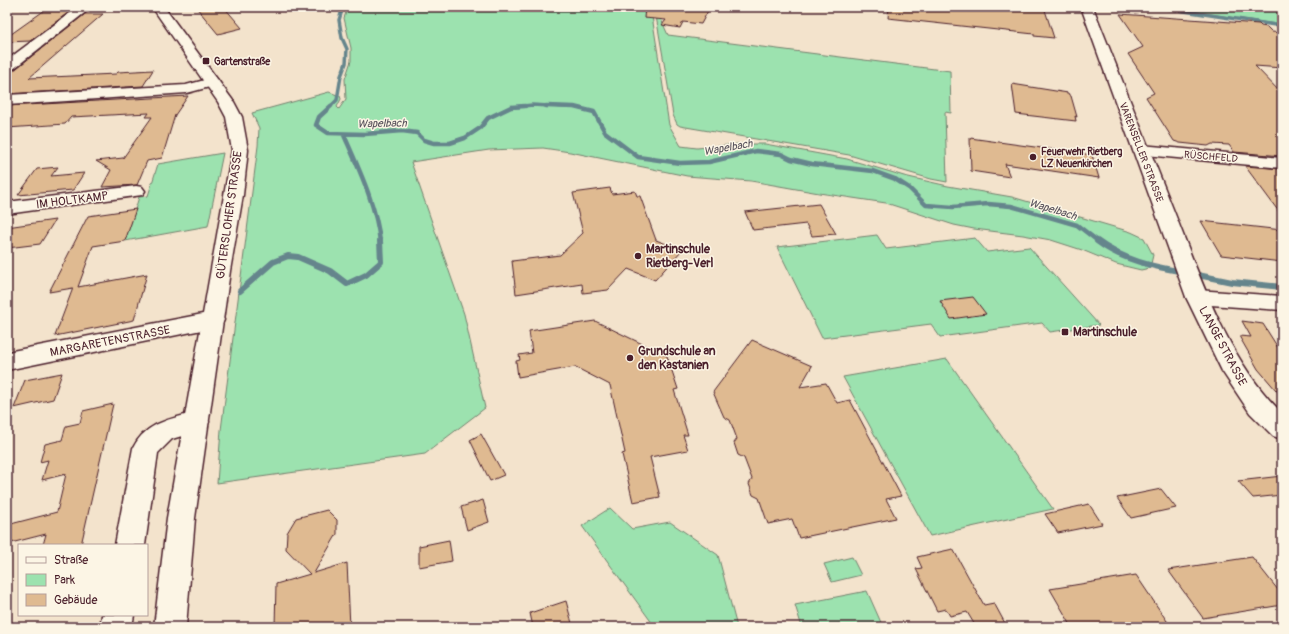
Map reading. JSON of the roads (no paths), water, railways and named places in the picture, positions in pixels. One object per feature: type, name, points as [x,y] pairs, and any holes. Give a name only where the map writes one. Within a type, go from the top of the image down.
[{"type":"main road","points":[[7,67],[86,7]]},
{"type":"main road","name":"GÜTERSLOHER STRASSE","points":[[158,7],[212,82],[234,117],[240,150],[181,518],[170,627]]},
{"type":"main road","name":"VARENSELLER STRASSE","points":[[1087,7],[1195,292]]},
{"type":"main road","points":[[7,100],[187,89],[212,82]]},
{"type":"main road","name":"RÜSCHFELD","points":[[1141,150],[1282,163]]},
{"type":"main road","name":"IM HOLTKAMP","points":[[7,208],[136,191]]},
{"type":"main road","points":[[1195,292],[1282,303]]},
{"type":"main road","name":"LANGE STRASSE","points":[[1195,292],[1230,365],[1259,406],[1282,429]]},
{"type":"main road","name":"MARGARETENSTRASSE","points":[[7,361],[213,320]]},
{"type":"main road","points":[[130,544],[146,448],[164,431],[196,422]]},
{"type":"main road","points":[[116,627],[118,616]]},
{"type":"waterway","name":"Wapelbach","points":[[331,106],[337,100],[341,76],[346,63],[347,49],[342,38],[339,20],[343,7]]},
{"type":"waterway","points":[[1158,7],[1282,26]]},
{"type":"waterway","name":"Wapelbach","points":[[521,106],[532,105],[555,106]]},
{"type":"waterway","name":"Wapelbach","points":[[331,106],[319,117],[316,125],[328,133],[365,134],[402,131],[417,133],[424,140],[434,143],[450,143],[465,138],[480,128],[488,118],[511,107],[521,106]]},
{"type":"waterway","name":"Wapelbach","points":[[515,107],[521,106]]},
{"type":"waterway","name":"Wapelbach","points":[[546,106],[555,106]]},
{"type":"waterway","name":"Wapelbach","points":[[555,106],[574,107],[594,112],[605,132],[638,157],[680,163],[709,162],[756,151],[781,154],[791,159],[812,164],[873,171],[895,179],[909,188],[926,205],[953,207],[988,204],[1011,206],[1077,225],[1099,242]]},
{"type":"waterway","name":"Wapelbach","points":[[555,106],[567,107]]},
{"type":"waterway","points":[[344,135],[371,201],[380,242]]},
{"type":"waterway","points":[[240,291],[273,262],[288,256],[298,257],[330,271],[347,284],[366,275],[381,262],[380,241]]},
{"type":"waterway","name":"Wapelbach","points":[[1097,241],[1107,248],[1139,262],[1184,272]]},
{"type":"waterway","name":"Wapelbach","points":[[1193,274],[1232,282],[1282,287]]},
{"type":"place","name":"Gartenstraße","points":[[206,61]]},
{"type":"place","name":"Feuerwehr Rietberg LZ Neuenkirchen","points":[[1033,157]]},
{"type":"place","name":"Martinschule Rietberg-Verl","points":[[638,256]]},
{"type":"place","name":"Martinschule","points":[[1065,332]]},
{"type":"place","name":"Grundschule an den Kastanien","points":[[630,358]]}]
